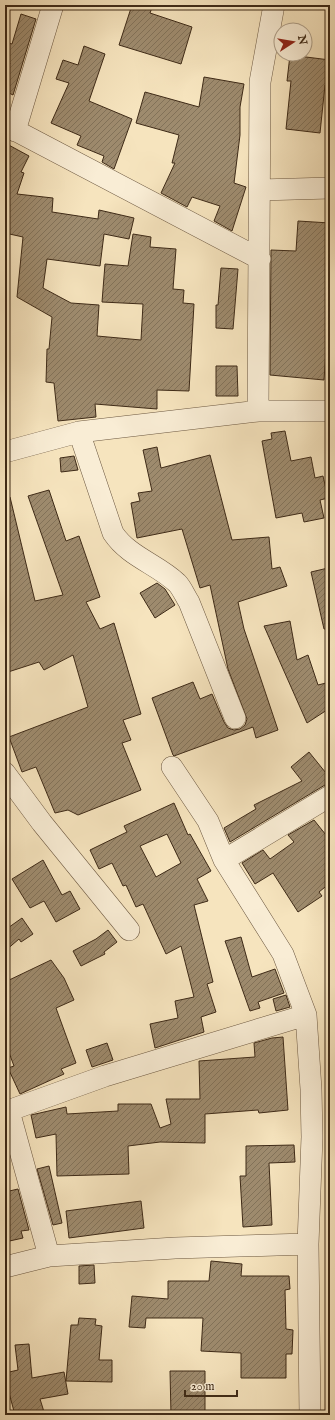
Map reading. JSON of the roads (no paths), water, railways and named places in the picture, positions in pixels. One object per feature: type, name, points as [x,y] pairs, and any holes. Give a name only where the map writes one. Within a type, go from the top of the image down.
[{"type":"street","points":[[53,5],[10,128],[260,259]]},
{"type":"street","points":[[258,412],[260,82],[274,5]]},
{"type":"street","points":[[260,190],[330,188]]},
{"type":"street","points":[[5,452],[79,432],[258,412],[330,411]]},
{"type":"street","points":[[79,432],[113,533],[128,551],[178,584],[189,602],[236,718]]},
{"type":"street","points":[[172,767],[208,821],[224,860],[283,954],[306,1015],[311,1089],[312,1137],[308,1244],[310,1415]]},
{"type":"street","points":[[5,773],[42,823],[129,930]]},
{"type":"street","points":[[224,860],[330,796]]},
{"type":"street","points":[[49,1256],[7,1111],[105,1076],[306,1015]]},
{"type":"street","points":[[5,1267],[49,1256],[175,1248],[308,1244]]}]
